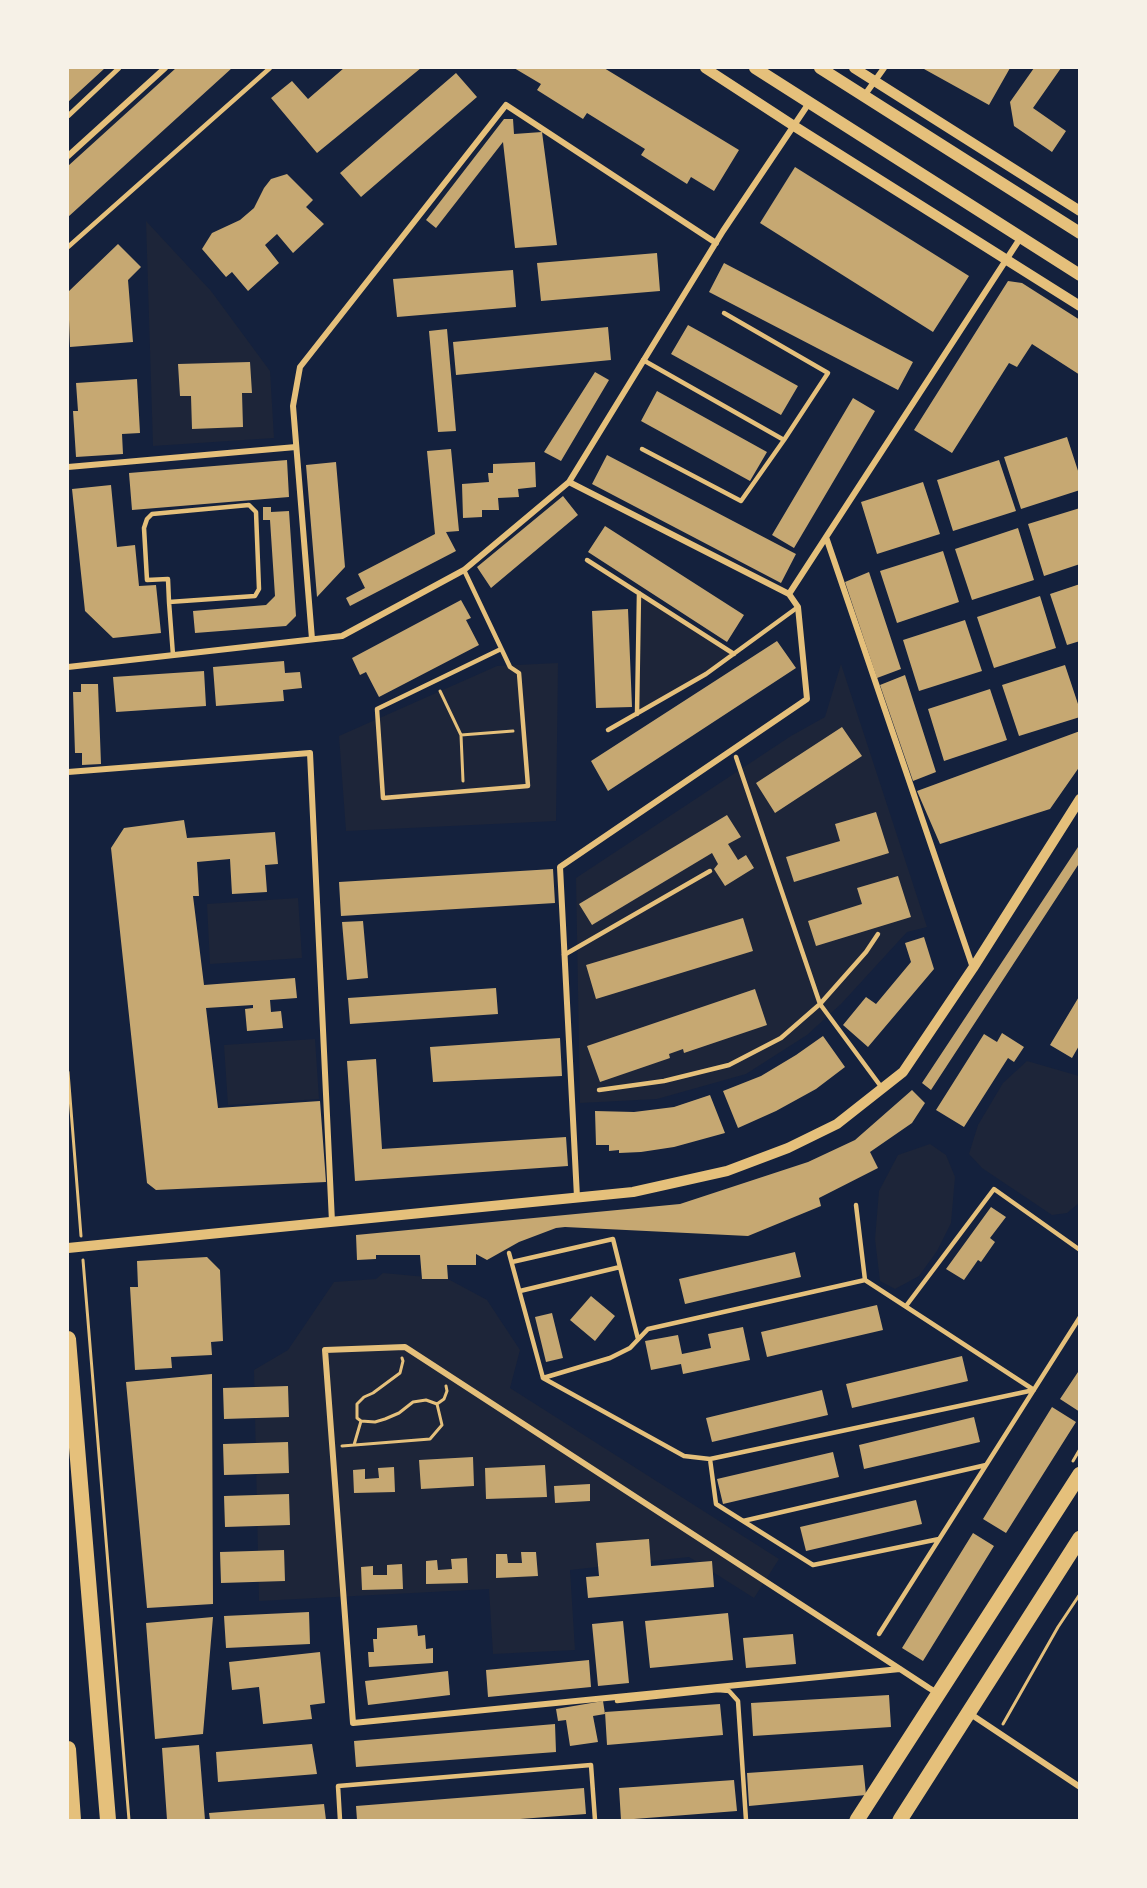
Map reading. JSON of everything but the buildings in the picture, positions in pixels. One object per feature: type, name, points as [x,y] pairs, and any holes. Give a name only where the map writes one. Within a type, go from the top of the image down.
[{"type":"highway","points":[[68,1339],[108,1821]]},
{"type":"highway","points":[[68,1749],[73,1821]]},
{"type":"main road","points":[[755,68],[1080,274]]},
{"type":"main road","points":[[820,68],[1080,234]]},
{"type":"main road","points":[[857,1821],[1080,1474]]},
{"type":"main road","points":[[900,1821],[1080,1538]]},
{"type":"street","points":[[68,116],[119,68]]},
{"type":"street","points":[[68,156],[165,68]]},
{"type":"street","points":[[705,68],[1080,306]]},
{"type":"street","points":[[854,68],[1080,211]]},
{"type":"street","points":[[864,96],[884,68]]},
{"type":"street","points":[[68,667],[342,636],[464,570],[569,482],[716,243],[810,102]]},
{"type":"street","points":[[312,639],[293,406],[300,367],[506,105],[716,243]]},
{"type":"street","points":[[789,594],[1021,237]]},
{"type":"street","points":[[68,467],[296,447]]},
{"type":"street","points":[[569,482],[789,594],[798,607],[807,699],[560,867],[577,1197]]},
{"type":"street","points":[[826,537],[972,968]]},
{"type":"street","points":[[68,772],[310,753],[332,1222]]},
{"type":"street","points":[[68,1248],[633,1192],[727,1171],[788,1148],[837,1124],[903,1072],[1080,799]]},
{"type":"street","points":[[900,1669],[353,1723],[325,1350],[405,1347],[939,1694]]},
{"type":"street","points":[[968,1713],[1080,1787]]},
{"type":"lane","points":[[68,247],[270,68]]},
{"type":"lane","points":[[642,449],[741,501],[828,373],[724,313]]},
{"type":"lane","points":[[644,360],[784,440]]},
{"type":"lane","points":[[169,602],[255,596],[259,589],[256,512],[249,505],[152,514],[147,519],[144,528],[147,580],[168,579],[169,602],[173,655]]},
{"type":"lane","points":[[587,560],[734,654]]},
{"type":"lane","points":[[464,570],[510,667],[519,673],[528,786],[383,798],[376,709],[501,649]]},
{"type":"lane","points":[[637,714],[639,593]]},
{"type":"lane","points":[[608,730],[706,674],[798,607]]},
{"type":"lane","points":[[736,757],[820,1004],[882,1088]]},
{"type":"lane","points":[[564,955],[710,871]]},
{"type":"lane","points":[[599,1090],[664,1081],[729,1065],[781,1038],[820,1004],[866,952],[878,934]]},
{"type":"lane","points":[[906,1306],[994,1189],[1080,1250]]},
{"type":"lane","points":[[856,1205],[865,1280]]},
{"type":"lane","points":[[512,1262],[614,1239],[638,1339]]},
{"type":"lane","points":[[509,1253],[543,1378],[684,1456],[710,1459],[1034,1390]]},
{"type":"lane","points":[[519,1291],[620,1267]]},
{"type":"lane","points":[[543,1378],[609,1358],[630,1348],[648,1329],[865,1280],[1034,1390]]},
{"type":"lane","points":[[879,1634],[1080,1317]]},
{"type":"lane","points":[[710,1459],[716,1504],[813,1565],[939,1539]]},
{"type":"lane","points":[[743,1521],[986,1464]]},
{"type":"lane","points":[[617,1701],[718,1690],[729,1691],[738,1701],[746,1821]]},
{"type":"lane","points":[[340,1821],[338,1786],[591,1766],[595,1821]]},
{"type":"path","points":[[435,681],[461,735],[464,791]]},
{"type":"path","points":[[461,735],[524,730]]},
{"type":"path","points":[[68,1072],[129,1821]]},
{"type":"path","points":[[399,1348],[403,1361],[400,1373],[357,1404],[357,1418],[361,1421],[375,1422],[399,1413],[413,1402],[426,1400],[437,1404]]},
{"type":"path","points":[[437,1404],[444,1399],[447,1391],[444,1372]]},
{"type":"path","points":[[332,1447],[430,1439],[442,1425],[437,1404]]},
{"type":"path","points":[[354,1445],[361,1421]]},
{"type":"path","points":[[998,1732],[1058,1627],[1080,1594]]},
{"type":"shaded area","points":[[146,221],[211,291],[270,371],[274,438],[153,446]]},
{"type":"shaded area","points":[[639,593],[734,654],[706,674],[637,714]]},
{"type":"shaded area","points":[[558,663],[556,821],[346,831],[339,736],[497,666]]},
{"type":"shaded area","points":[[841,664],[927,927],[907,932],[841,1004],[807,1035],[746,1074],[657,1099],[580,1103],[576,878],[791,736],[825,717]]},
{"type":"shaded area","points":[[298,898],[302,958],[210,964],[207,904]]},
{"type":"shaded area","points":[[315,1039],[319,1099],[228,1105],[224,1045]]},
{"type":"shaded area","points":[[1027,1061],[1079,1076],[1079,1203],[1067,1213],[1052,1215],[982,1168],[969,1154],[978,1125],[1003,1083]]},
{"type":"shaded area","points":[[930,1144],[946,1155],[955,1177],[951,1223],[937,1251],[919,1276],[895,1289],[880,1281],[875,1239],[879,1191],[898,1155]]},
{"type":"shaded area","points":[[383,1273],[448,1279],[487,1300],[520,1350],[510,1388],[779,1559],[754,1598],[689,1557],[570,1570],[575,1650],[493,1654],[489,1589],[259,1601],[254,1370],[288,1350],[334,1282],[376,1279]]}]
